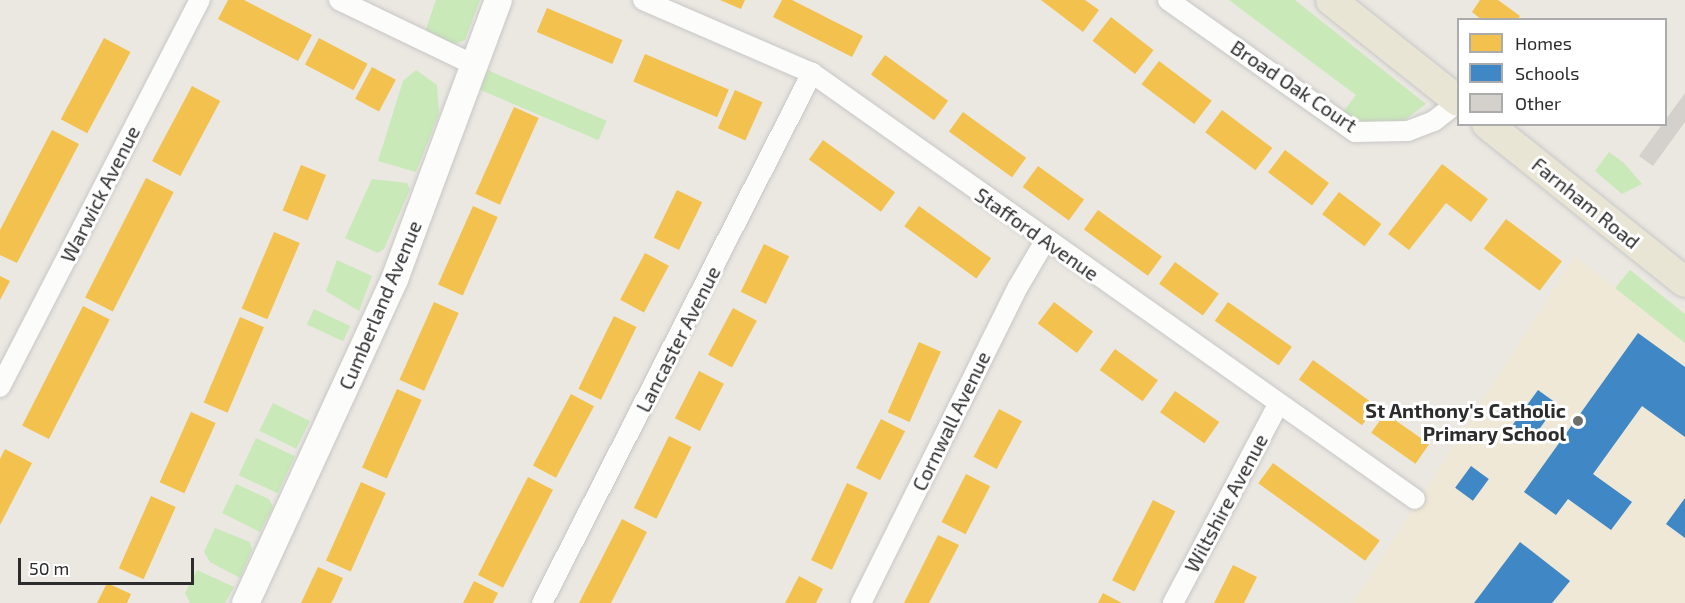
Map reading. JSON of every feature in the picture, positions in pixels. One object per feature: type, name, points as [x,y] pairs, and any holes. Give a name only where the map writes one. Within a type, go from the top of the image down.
[{"type":"main road","points":[[1331,0],[1457,100]]},
{"type":"main road","name":"Farnham Road","points":[[1490,126],[1685,282]]},
{"type":"street","name":"Warwick Avenue","points":[[0,387],[200,0]]},
{"type":"street","points":[[339,0],[476,66]]},
{"type":"street","name":"Cumberland Avenue","points":[[245,603],[394,279],[476,66],[498,0]]},
{"type":"street","name":"Stafford Avenue","points":[[643,0],[812,73],[1045,241],[1415,499]]},
{"type":"street","name":"Broad Oak Court","points":[[1168,0],[1355,132],[1408,131],[1434,122],[1457,102]]},
{"type":"street","name":"Lancaster Avenue","points":[[542,603],[812,73]]},
{"type":"street","name":"Cornwall Avenue","points":[[861,603],[1018,287],[1045,241]]},
{"type":"street","name":"Wiltshire Avenue","points":[[1173,603],[1279,403]]},
{"type":"shaded area","name":"St Anthony's Catholic Primary School","points":[[1575,256],[1685,343],[1685,603],[1353,603]]},
{"type":"green space","points":[[436,0],[480,0],[465,40],[445,48],[424,35]]},
{"type":"green space","points":[[1229,0],[1295,0],[1426,104],[1402,122],[1374,125],[1359,121],[1343,112],[1356,95]]},
{"type":"green space","points":[[416,70],[437,85],[439,114],[416,172],[378,161],[403,81]]},
{"type":"green space","points":[[487,70],[607,121],[598,140],[479,89]]},
{"type":"green space","points":[[1609,152],[1624,163],[1642,184],[1622,194],[1595,171]]},
{"type":"green space","points":[[372,179],[407,183],[410,189],[384,249],[378,253],[345,238]]},
{"type":"green space","points":[[337,260],[372,276],[359,311],[326,291]]},
{"type":"green space","points":[[1630,270],[1685,314],[1685,343],[1615,288]]},
{"type":"green space","points":[[314,309],[350,326],[343,341],[307,324]]},
{"type":"green space","points":[[273,403],[310,421],[296,449],[259,431]]},
{"type":"green space","points":[[256,438],[295,456],[278,493],[239,475]]},
{"type":"green space","points":[[236,484],[269,499],[273,507],[260,532],[222,513]]},
{"type":"green space","points":[[215,528],[250,542],[252,550],[240,578],[210,562],[204,552]]},
{"type":"green space","points":[[197,570],[234,587],[225,603],[190,603],[185,593]]},
{"type":"building: Homes","points":[[228,0],[244,0],[312,35],[298,61],[218,19]]},
{"type":"building: Homes","points":[[720,0],[745,0],[741,9]]},
{"type":"building: Homes","points":[[782,0],[792,0],[863,36],[852,57],[773,17]]},
{"type":"building: Homes","points":[[1041,0],[1085,0],[1099,10],[1083,32]]},
{"type":"building: Homes","points":[[1480,0],[1498,0],[1520,16],[1518,18],[1480,18],[1472,12]]},
{"type":"building: Homes","points":[[547,8],[622,40],[612,64],[537,32]]},
{"type":"building: Homes","points":[[1111,17],[1154,50],[1135,74],[1093,41]]},
{"type":"building: Homes","points":[[104,38],[130,52],[87,133],[61,119]]},
{"type":"building: Homes","points":[[319,38],[368,64],[353,90],[305,64]]},
{"type":"building: Homes","points":[[645,54],[729,90],[717,117],[633,82]]},
{"type":"building: Homes","points":[[885,55],[948,101],[934,120],[871,74]]},
{"type":"building: Homes","points":[[1159,61],[1212,101],[1194,124],[1142,84]]},
{"type":"building: Homes","points":[[372,67],[396,80],[379,111],[355,99]]},
{"type":"building: Homes","points":[[192,86],[220,101],[180,176],[152,161]]},
{"type":"building: Homes","points":[[735,90],[762,102],[745,141],[718,128]]},
{"type":"building: Homes","points":[[514,107],[539,118],[500,205],[475,194]]},
{"type":"building: Homes","points":[[1222,110],[1272,148],[1255,170],[1205,132]]},
{"type":"building: Homes","points":[[963,112],[1026,158],[1012,177],[949,131]]},
{"type":"building: Homes","points":[[52,130],[79,144],[17,263],[0,255],[0,230]]},
{"type":"building: Homes","points":[[823,140],[895,192],[881,212],[809,159]]},
{"type":"building: Homes","points":[[1285,150],[1329,183],[1312,205],[1268,172]]},
{"type":"building: Homes","points":[[1442,164],[1488,199],[1471,222],[1446,203],[1409,250],[1388,234]]},
{"type":"building: Homes","points":[[301,165],[326,175],[308,221],[283,210]]},
{"type":"building: Homes","points":[[1038,166],[1084,200],[1069,221],[1023,187]]},
{"type":"building: Homes","points":[[146,178],[174,192],[113,311],[85,297]]},
{"type":"building: Homes","points":[[677,190],[702,202],[679,250],[654,238]]},
{"type":"building: Homes","points":[[1339,192],[1381,224],[1364,246],[1322,214]]},
{"type":"building: Homes","points":[[473,206],[498,217],[463,296],[438,285]]},
{"type":"building: Homes","points":[[919,206],[991,258],[976,279],[904,226]]},
{"type":"building: Homes","points":[[1098,210],[1162,256],[1148,276],[1084,229]]},
{"type":"building: Homes","points":[[1506,219],[1562,261],[1540,291],[1484,249]]},
{"type":"building: Homes","points":[[274,232],[300,243],[267,319],[242,308]]},
{"type":"building: Homes","points":[[764,244],[789,256],[766,304],[741,292]]},
{"type":"building: Homes","points":[[645,253],[669,266],[644,312],[620,300]]},
{"type":"building: Homes","points":[[1175,262],[1219,294],[1203,316],[1159,284]]},
{"type":"building: Homes","points":[[0,276],[10,281],[0,300]]},
{"type":"building: Homes","points":[[434,302],[459,313],[424,391],[399,380]]},
{"type":"building: Homes","points":[[1054,302],[1093,331],[1077,353],[1038,324]]},
{"type":"building: Homes","points":[[1228,302],[1292,347],[1279,366],[1215,321]]},
{"type":"building: Homes","points":[[83,306],[110,320],[49,439],[22,425]]},
{"type":"building: Homes","points":[[733,308],[757,321],[732,367],[708,355]]},
{"type":"building: Homes","points":[[614,316],[636,327],[601,400],[578,389]]},
{"type":"building: Homes","points":[[240,317],[264,327],[228,413],[204,403]]},
{"type":"building: Homes","points":[[919,342],[941,352],[910,422],[888,412]]},
{"type":"building: Homes","points":[[1115,349],[1158,380],[1143,401],[1100,370]]},
{"type":"building: Homes","points":[[1313,360],[1376,406],[1362,425],[1299,379]]},
{"type":"building: Homes","points":[[699,371],[724,384],[700,431],[675,418]]},
{"type":"building: Homes","points":[[397,389],[422,400],[387,479],[362,468]]},
{"type":"building: Homes","points":[[1175,391],[1219,422],[1204,443],[1160,412]]},
{"type":"building: Homes","points":[[571,394],[594,406],[556,478],[533,466]]},
{"type":"building: Homes","points":[[999,409],[1022,421],[997,469],[974,457]]},
{"type":"building: Homes","points":[[191,412],[216,423],[184,493],[160,482]]},
{"type":"building: Homes","points":[[1385,413],[1429,444],[1415,464],[1371,433]]},
{"type":"building: Homes","points":[[881,419],[905,431],[880,480],[856,468]]},
{"type":"building: Homes","points":[[669,436],[691,447],[656,519],[634,508]]},
{"type":"building: Homes","points":[[5,449],[32,463],[0,525],[0,459]]},
{"type":"building: Homes","points":[[1273,463],[1380,541],[1365,561],[1258,483]]},
{"type":"building: Homes","points":[[966,474],[990,486],[966,534],[941,522]]},
{"type":"building: Homes","points":[[528,477],[553,490],[503,588],[478,575]]},
{"type":"building: Homes","points":[[361,482],[386,493],[351,572],[326,561]]},
{"type":"building: Homes","points":[[847,483],[868,493],[832,570],[811,560]]},
{"type":"building: Homes","points":[[151,496],[176,507],[144,579],[119,568]]},
{"type":"building: Homes","points":[[1153,500],[1175,511],[1134,592],[1112,580]]},
{"type":"building: Homes","points":[[622,519],[647,532],[611,603],[579,603]]},
{"type":"building: Homes","points":[[938,535],[959,545],[929,603],[904,603]]},
{"type":"building: Homes","points":[[1233,565],[1257,577],[1244,603],[1214,603]]},
{"type":"building: Homes","points":[[318,567],[343,578],[334,598],[331,603],[301,603]]},
{"type":"building: Homes","points":[[799,576],[823,589],[816,603],[785,603]]},
{"type":"building: Homes","points":[[474,581],[498,593],[493,603],[463,603]]},
{"type":"building: Homes","points":[[107,583],[131,594],[127,603],[97,603]]},
{"type":"building: Homes","points":[[1103,593],[1122,603],[1098,603]]},
{"type":"building: Schools","points":[[1638,333],[1685,367],[1685,437],[1642,406],[1593,474],[1632,502],[1611,530],[1568,499],[1556,515],[1524,492]]},
{"type":"building: Schools","points":[[1538,390],[1557,404],[1532,440],[1512,426]]},
{"type":"building: Schools","points":[[1471,466],[1489,479],[1473,501],[1455,488]]},
{"type":"building: Schools","points":[[1685,498],[1685,538],[1666,524]]},
{"type":"building: Schools","points":[[1520,542],[1570,581],[1552,603],[1474,603]]},
{"type":"building: Other","points":[[1685,93],[1685,122],[1653,166],[1639,156],[1661,126],[1667,126],[1667,118]]},
{"type":"place","name":"St Anthony's Catholic Primary School","points":[[1578,421]]}]
